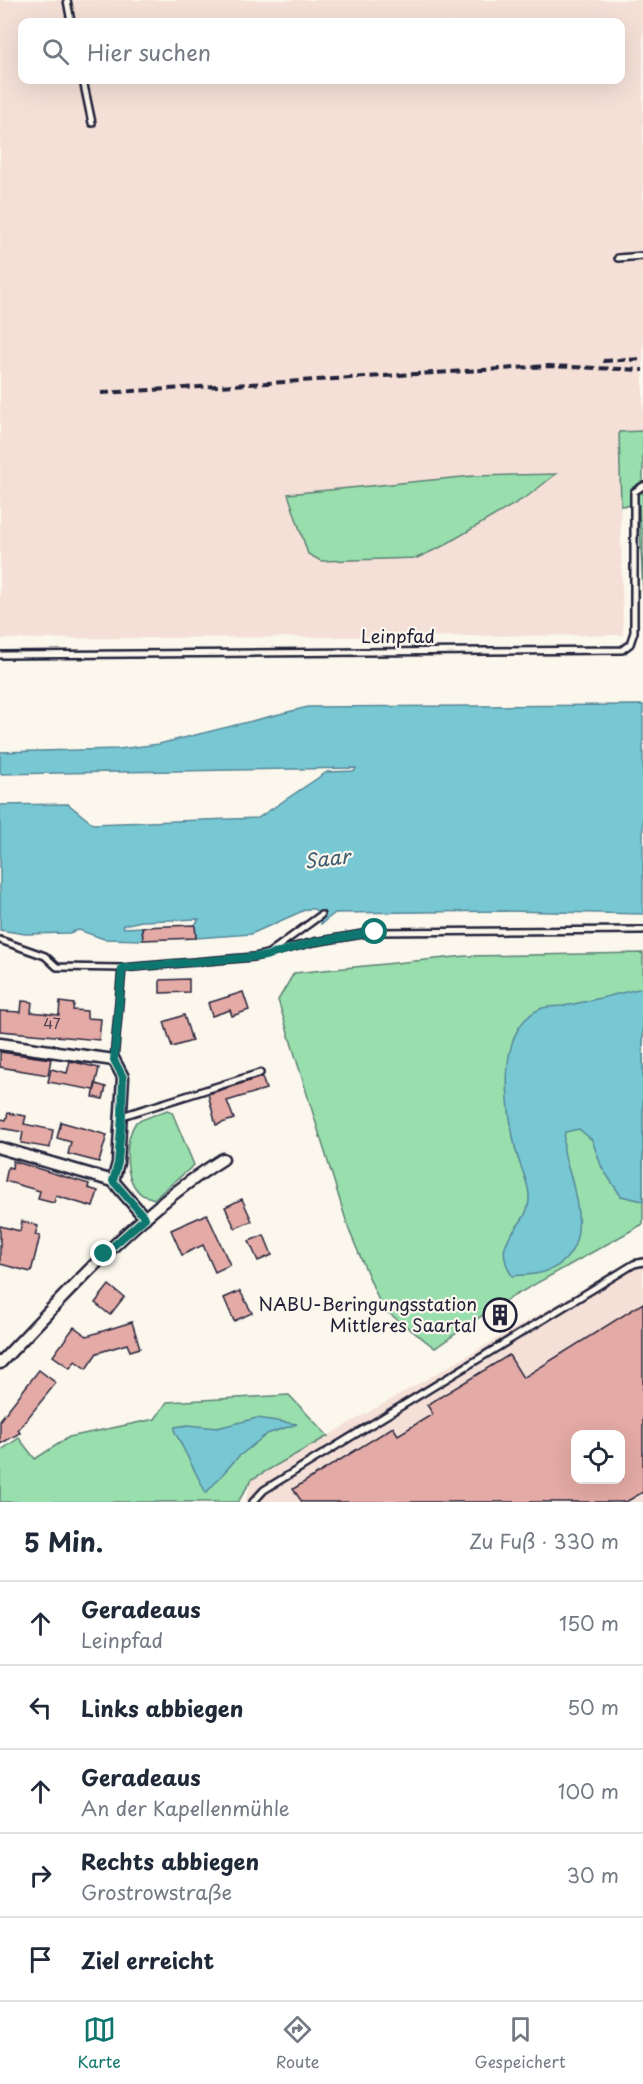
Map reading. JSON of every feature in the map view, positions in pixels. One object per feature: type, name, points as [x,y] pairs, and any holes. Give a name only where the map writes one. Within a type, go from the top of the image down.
[{"type":"street","points":[[0,1044],[114,1060],[123,1077],[118,1163],[113,1181]]},
{"type":"street","points":[[0,1148],[113,1181],[145,1218]]},
{"type":"street","points":[[0,1363],[104,1254],[198,1175],[223,1159]]},
{"type":"lane","points":[[67,0],[70,18]]},
{"type":"lane","points":[[84,84],[92,123]]},
{"type":"lane","points":[[618,258],[643,256]]},
{"type":"lane","name":"Leinpfad","points":[[0,655],[622,650],[630,644],[634,632],[634,492],[643,486]]},
{"type":"lane","points":[[265,956],[321,915]]},
{"type":"lane","points":[[0,940],[45,956],[57,967],[122,968],[265,956],[314,942],[375,932],[643,930]]},
{"type":"lane","points":[[114,1060],[122,968]]},
{"type":"lane","points":[[122,1116],[260,1073]]},
{"type":"lane","points":[[253,1502],[264,1490],[634,1264],[643,1262]]},
{"type":"shaded area","points":[[0,0],[643,0],[643,431],[619,433],[623,635],[0,639]]},
{"type":"shaded area","points":[[643,1255],[643,1502],[245,1502],[252,1479]]},
{"type":"green space","points":[[643,431],[643,593],[639,505],[621,506],[619,432]]},
{"type":"green space","points":[[556,474],[528,496],[441,547],[417,558],[321,561],[308,554],[288,494],[473,476]]},
{"type":"green space","points":[[643,953],[643,1224],[496,1306],[435,1348],[382,1308],[349,1230],[278,1000],[294,973],[466,956]]},
{"type":"green space","points":[[167,1110],[172,1112],[194,1165],[154,1199],[142,1195],[131,1179],[127,1159],[129,1139],[136,1122]]},
{"type":"green space","points":[[289,1395],[328,1436],[252,1479],[238,1502],[0,1502],[0,1451],[19,1438],[35,1459],[69,1437],[155,1419],[167,1402]]},
{"type":"water","name":"Saar","points":[[643,705],[643,914],[507,911],[335,913],[321,924],[321,915],[314,909],[307,909],[251,934],[196,938],[195,925],[199,919],[142,921],[123,925],[124,928],[142,927],[143,940],[104,939],[79,930],[69,933],[25,934],[0,930],[0,805],[68,804],[93,824],[258,818],[327,772],[355,771],[356,768],[0,774],[0,752],[119,749],[159,744],[308,707]]},
{"type":"water","points":[[643,988],[643,1201],[621,1196],[602,1168],[592,1140],[579,1129],[565,1132],[564,1151],[577,1208],[577,1234],[574,1246],[568,1257],[558,1266],[540,1273],[512,1276],[504,1251],[507,1241],[524,1217],[529,1195],[515,1147],[509,1112],[508,1071],[510,1051],[516,1034],[526,1019],[540,1009]]},
{"type":"water","points":[[257,1418],[297,1424],[267,1434],[238,1457],[206,1493],[175,1432],[175,1427],[188,1425],[217,1428]]},
{"type":"building","points":[[195,925],[196,938],[143,940],[142,927]]},
{"type":"building","points":[[189,979],[189,992],[160,993],[160,980]]},
{"type":"building","points":[[243,992],[249,1010],[232,1016],[230,1010],[212,1016],[208,1003]]},
{"type":"building","points":[[22,1001],[32,1002],[31,1012],[59,1015],[60,1002],[74,1004],[73,1010],[87,1011],[87,1018],[101,1019],[99,1040],[0,1031],[0,1011],[21,1012]]},
{"type":"building","points":[[184,1015],[192,1041],[172,1047],[164,1022]]},
{"type":"building","points":[[0,1052],[51,1059],[48,1075],[0,1067]]},
{"type":"building","points":[[70,1061],[99,1068],[94,1090],[48,1082],[51,1069],[67,1073]]},
{"type":"building","points":[[262,1077],[266,1089],[227,1101],[234,1119],[216,1125],[208,1094]]},
{"type":"building","points":[[96,1084],[106,1087],[103,1099],[93,1097]]},
{"type":"building","points":[[8,1113],[26,1116],[24,1124],[53,1130],[50,1148],[21,1143],[23,1132],[0,1128],[0,1119],[6,1120]]},
{"type":"building","points":[[61,1122],[107,1135],[99,1162],[68,1154],[71,1142],[57,1138]]},
{"type":"building","points":[[13,1161],[89,1184],[88,1188],[98,1191],[93,1207],[56,1196],[54,1203],[38,1199],[40,1191],[5,1181],[8,1167],[12,1168]]},
{"type":"building","points":[[242,1199],[252,1221],[235,1228],[225,1207]]},
{"type":"building","points":[[207,1214],[230,1265],[215,1272],[203,1245],[182,1255],[171,1230]]},
{"type":"building","points":[[22,1221],[38,1226],[35,1235],[40,1236],[31,1272],[0,1264],[0,1226],[20,1231]]},
{"type":"building","points":[[264,1235],[272,1255],[258,1261],[249,1241]]},
{"type":"building","points":[[109,1285],[124,1297],[110,1315],[95,1303]]},
{"type":"building","points":[[240,1291],[252,1313],[234,1321],[224,1298]]},
{"type":"building","points":[[643,1303],[643,1492],[626,1502],[302,1502],[293,1489],[393,1427],[398,1435],[433,1414],[427,1405],[509,1355],[523,1378]]},
{"type":"building","name":"NABU-Beringungsstation Mittleres Saartal","points":[[503,1308],[508,1316],[498,1322],[493,1314]]},
{"type":"building","points":[[132,1322],[140,1348],[130,1351],[127,1344],[97,1353],[86,1369],[75,1361],[70,1368],[53,1356],[74,1327],[87,1336]]},
{"type":"building","points":[[39,1370],[56,1383],[18,1430],[20,1433],[0,1444],[0,1420]]},
{"type":"railway","points":[[603,361],[643,359]]},
{"type":"railway","points":[[101,393],[549,366],[643,370]]},
{"type":"place","name":"NABU-Beringungsstation Mittleres Saartal","points":[[500,1315]]},
{"type":"route","points":[[104,1254],[145,1218],[113,1181],[118,1163],[122,1116],[123,1077],[114,1060],[122,968],[265,956],[314,942],[375,932]]}]
